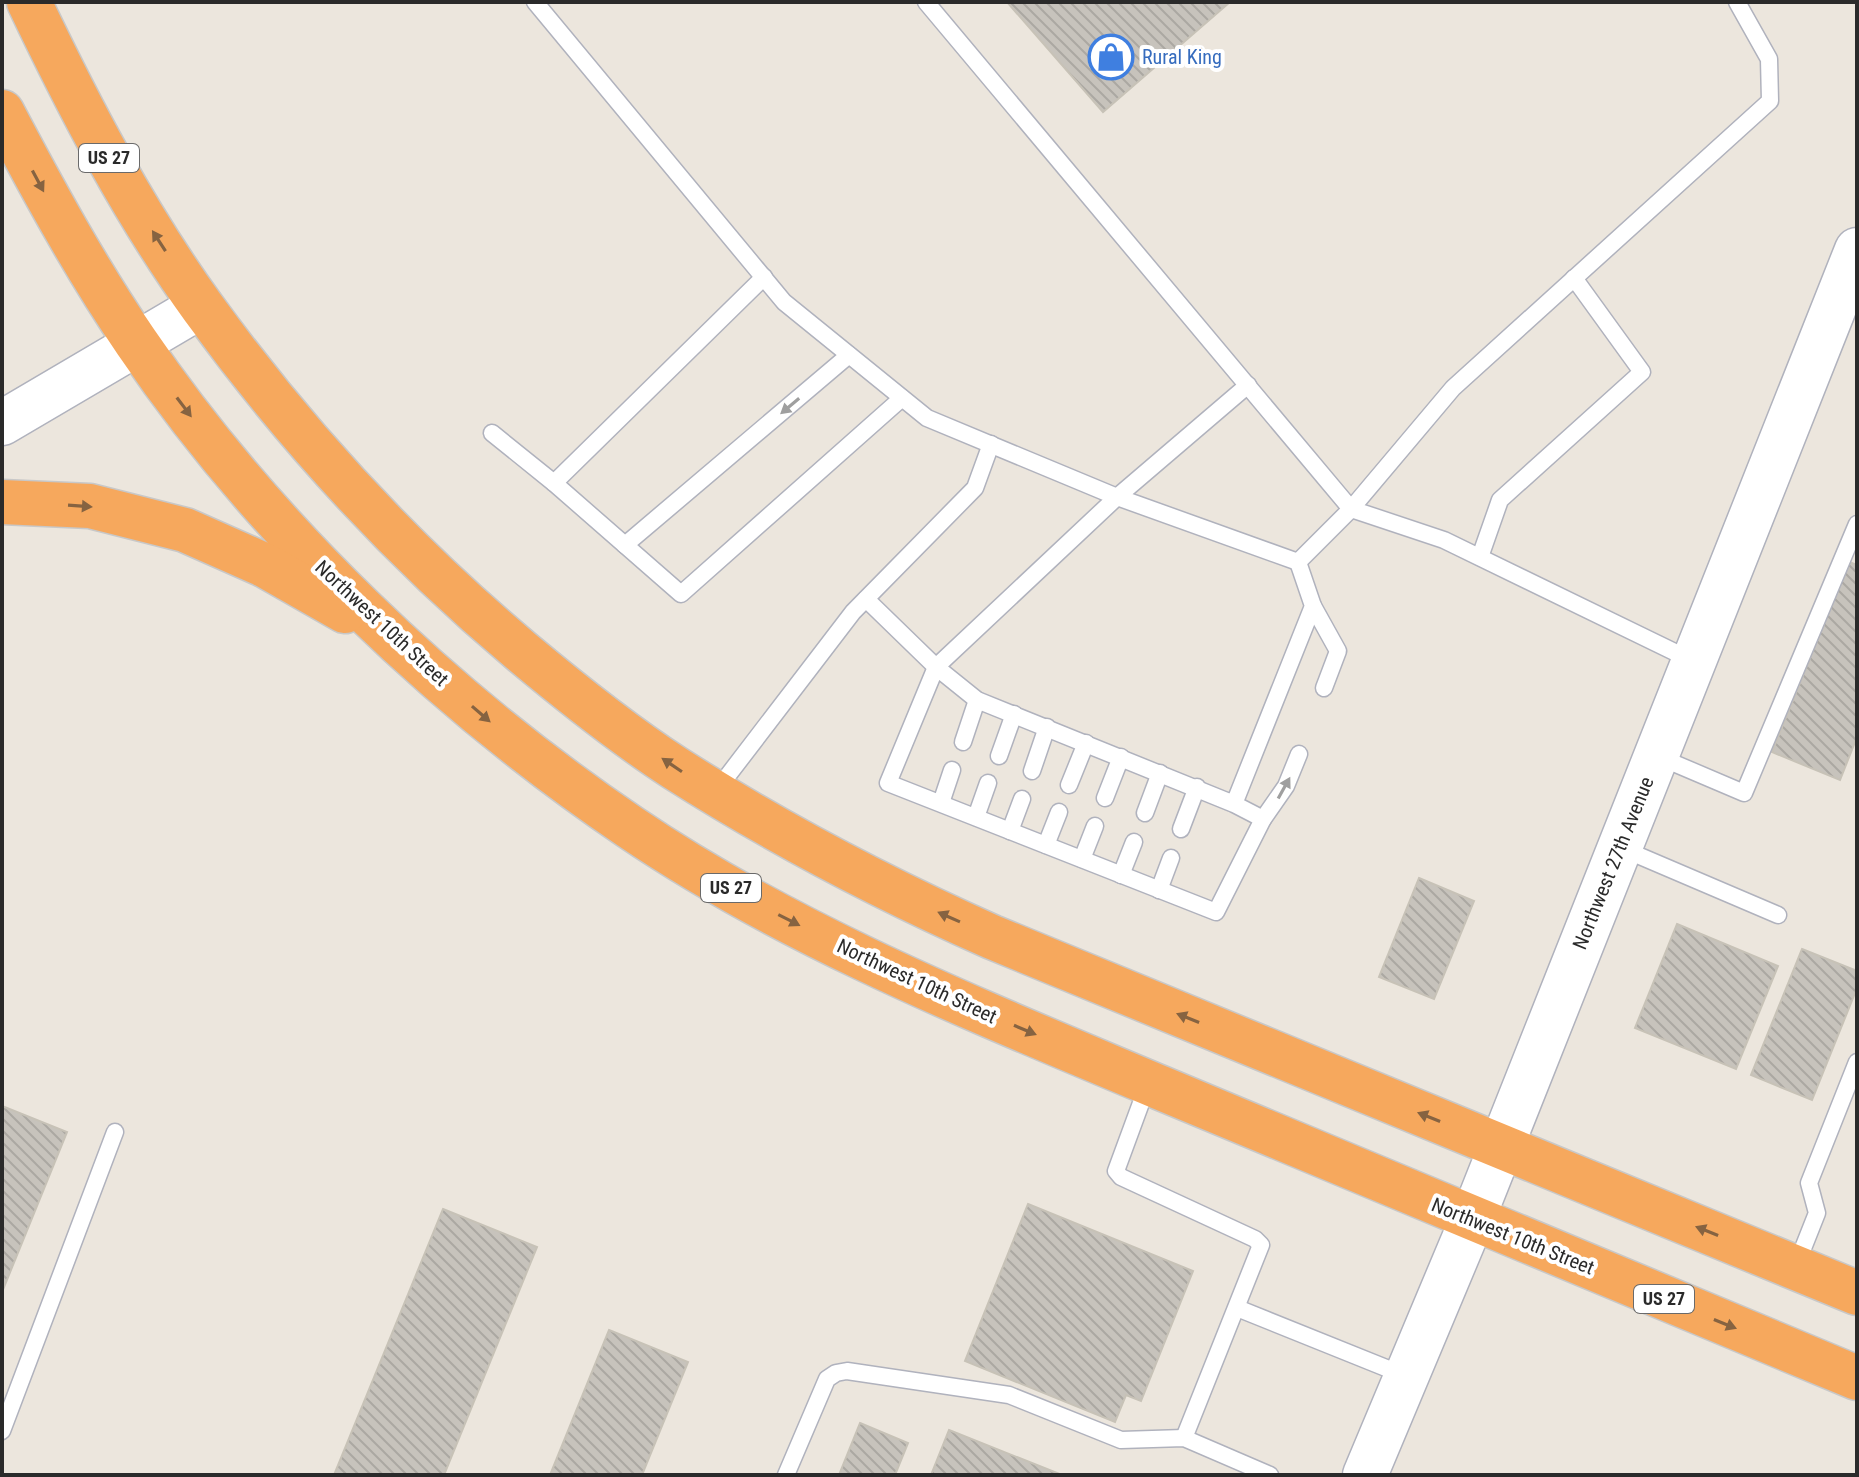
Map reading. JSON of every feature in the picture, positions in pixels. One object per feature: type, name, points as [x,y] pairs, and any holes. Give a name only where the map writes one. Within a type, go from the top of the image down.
[{"type":"highway","name":"US 27","points":[[29,2],[89,124],[139,210],[201,306],[301,434],[377,519],[462,601],[572,693],[673,767],[792,840],[896,894],[992,937],[1857,1293]]},
{"type":"highway","name":"US 27","points":[[2,112],[43,189],[137,344]]},
{"type":"highway","name":"Northwest 10th Street","points":[[137,344],[210,441],[281,526],[395,640],[499,730],[631,828],[755,902],[872,963],[1472,1220],[1857,1378]]},
{"type":"highway","points":[[2,502],[90,506],[185,530],[264,565],[395,640]]},
{"type":"street","name":"Northwest 27th Avenue","points":[[1365,1475],[1472,1220],[1857,250]]},
{"type":"street","points":[[2,423],[201,306]]},
{"type":"lane","points":[[535,2],[784,302],[927,418],[1117,497],[1298,562]]},
{"type":"lane","points":[[926,2],[1351,509],[1444,540],[1693,662]]},
{"type":"lane","points":[[1298,562],[1351,509],[1453,388],[1770,101],[1769,59],[1737,2]]},
{"type":"lane","points":[[554,483],[764,277]]},
{"type":"lane","points":[[1480,557],[1500,500],[1642,372],[1574,278]]},
{"type":"lane","points":[[625,545],[849,355]]},
{"type":"lane","points":[[1248,385],[1117,497],[936,667],[888,783],[1216,912],[1263,819],[1286,786],[1299,754]]},
{"type":"lane","points":[[492,433],[681,594],[902,398]]},
{"type":"lane","points":[[715,792],[866,599],[975,488],[991,444]]},
{"type":"lane","points":[[1656,756],[1744,793],[1857,524]]},
{"type":"lane","points":[[1298,562],[1313,606],[1338,651],[1324,688]]},
{"type":"lane","points":[[866,599],[936,667],[977,700],[1197,787],[1263,819]]},
{"type":"lane","points":[[1234,804],[1313,606]]},
{"type":"lane","points":[[963,742],[977,700]]},
{"type":"lane","points":[[999,756],[1014,714]]},
{"type":"lane","points":[[1032,771],[1047,727]]},
{"type":"lane","points":[[1069,785],[1086,743]]},
{"type":"lane","points":[[1105,798],[1121,757]]},
{"type":"lane","points":[[941,803],[952,770]]},
{"type":"lane","points":[[1145,813],[1160,773]]},
{"type":"lane","points":[[976,817],[988,783]]},
{"type":"lane","points":[[1181,829],[1197,787]]},
{"type":"lane","points":[[1010,831],[1022,799]]},
{"type":"lane","points":[[1046,845],[1059,812]]},
{"type":"lane","points":[[1082,859],[1095,826]]},
{"type":"lane","points":[[1121,875],[1134,842]]},
{"type":"lane","points":[[1620,847],[1778,915]]},
{"type":"lane","points":[[1159,890],[1171,858]]},
{"type":"lane","points":[[1795,1268],[1817,1213],[1809,1183],[1857,1062]]},
{"type":"lane","points":[[1148,1083],[1116,1171],[1121,1177],[1255,1239],[1261,1245],[1184,1438]]},
{"type":"lane","points":[[2,1431],[115,1132]]},
{"type":"lane","points":[[1237,1308],[1406,1376]]},
{"type":"lane","points":[[786,1475],[827,1379],[847,1371],[1009,1395],[1121,1440],[1184,1438],[1270,1475]]},
{"type":"building","name":"Rural King","points":[[1007,2],[1230,2],[1103,112]]},
{"type":"building","points":[[1849,562],[1857,565],[1857,737],[1840,780],[1772,752]]},
{"type":"building","points":[[1419,878],[1474,901],[1434,999],[1379,977]]},
{"type":"building","points":[[1677,924],[1778,966],[1736,1069],[1635,1028]]},
{"type":"building","points":[[1802,949],[1857,971],[1857,988],[1812,1100],[1751,1075]]},
{"type":"building","points":[[2,1106],[67,1132],[2,1292]]},
{"type":"building","points":[[1028,1204],[1193,1271],[1141,1401],[1126,1395],[1115,1422],[965,1361]]},
{"type":"building","points":[[443,1209],[537,1247],[444,1475],[334,1475]]},
{"type":"building","points":[[609,1330],[688,1362],[642,1475],[550,1475]]},
{"type":"building","points":[[860,1423],[908,1443],[895,1475],[839,1475]]},
{"type":"building","points":[[949,1430],[1062,1475],[931,1475]]},
{"type":"place","name":"Rural King","points":[[1111,57]]}]
